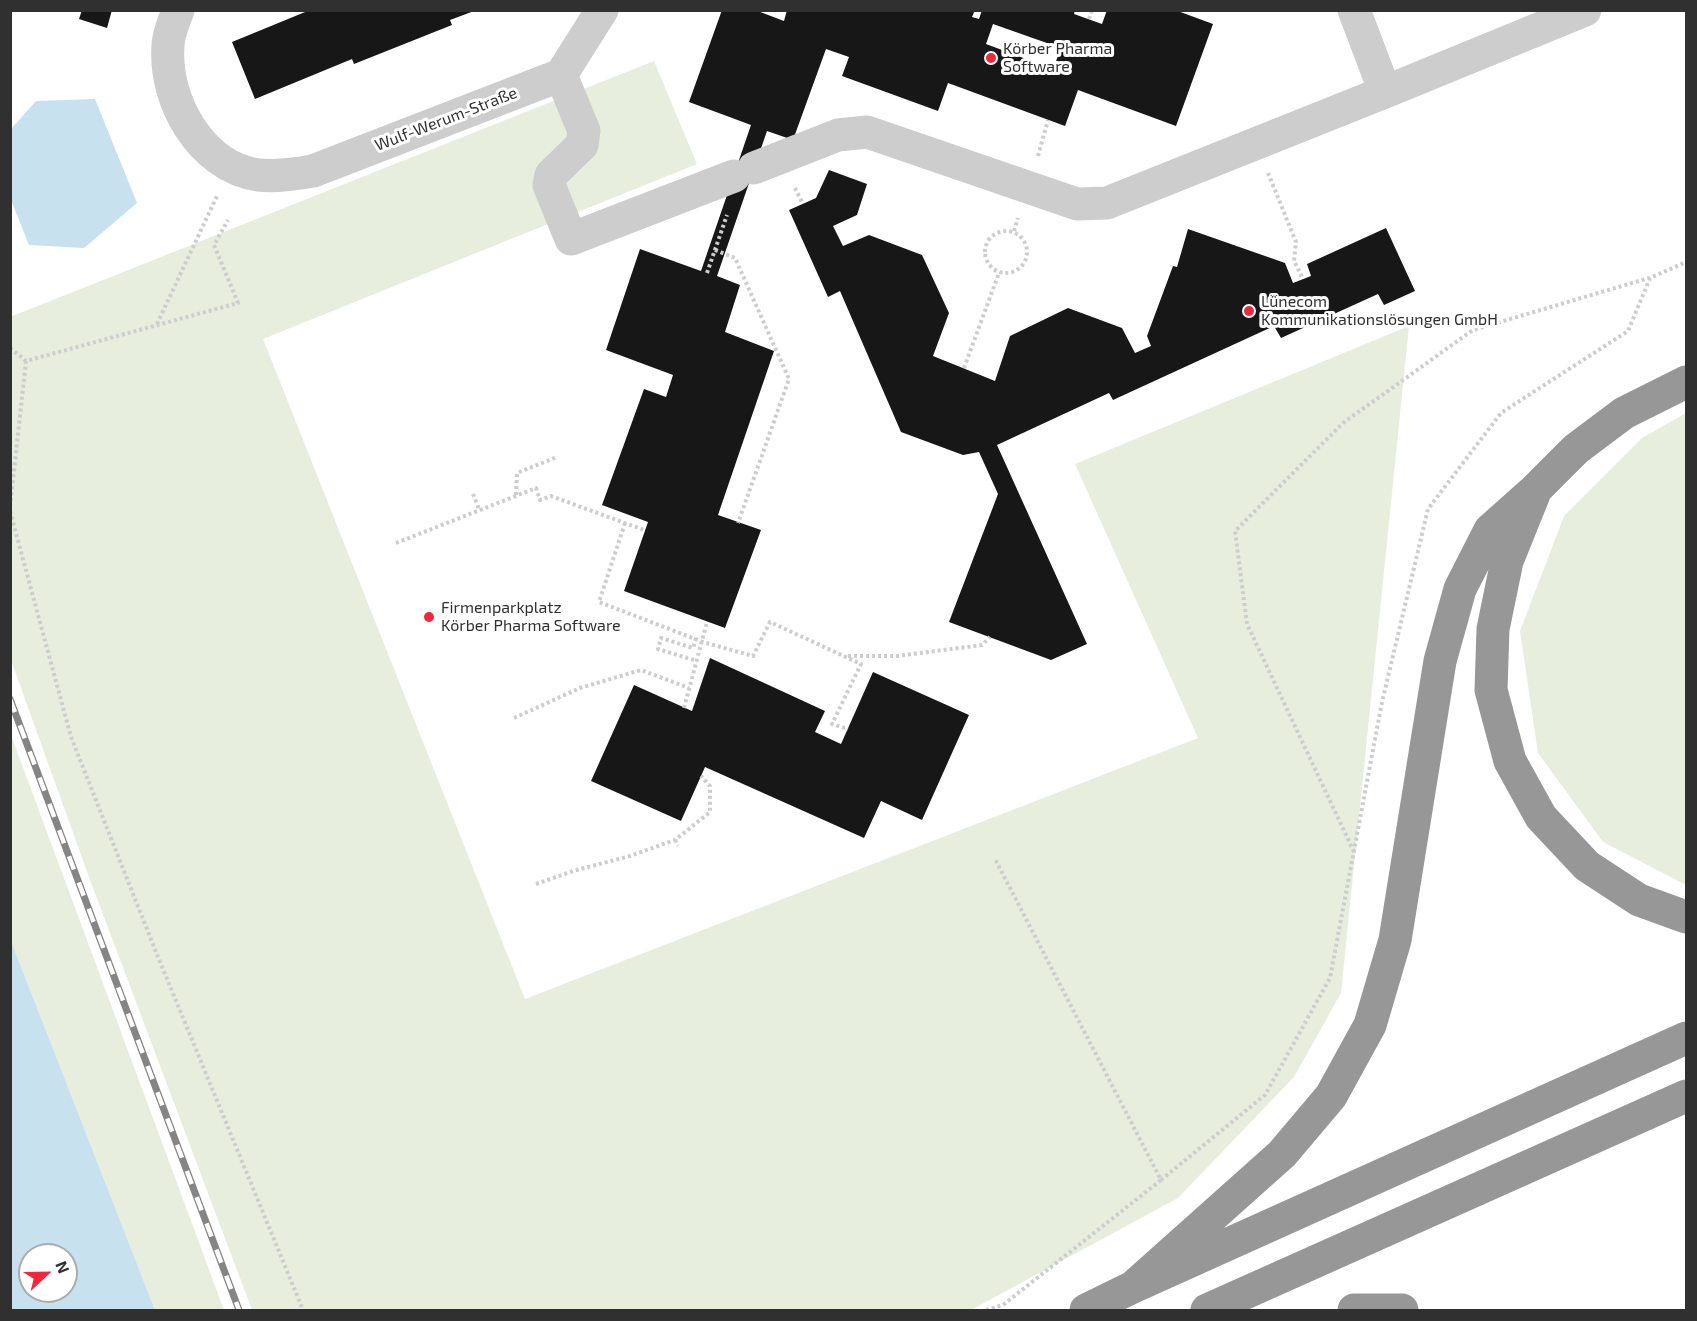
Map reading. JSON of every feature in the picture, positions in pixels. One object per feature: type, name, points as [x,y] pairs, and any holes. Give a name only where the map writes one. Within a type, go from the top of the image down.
[{"type":"highway","points":[[1132,1287],[1282,1154],[1331,1096],[1370,1025],[1395,940],[1440,661],[1460,589],[1490,530],[1576,449],[1624,413],[1686,382]]},
{"type":"highway","points":[[1536,489],[1507,561],[1493,629],[1491,690],[1510,761],[1540,817],[1587,866],[1639,900],[1686,917]]},
{"type":"highway","points":[[1086,1311],[1132,1287],[1686,1038]]},
{"type":"highway","points":[[1207,1311],[1686,1096]]},
{"type":"highway","points":[[1354,1311],[1402,1311]]},
{"type":"street","points":[[178,10],[168,44],[168,71],[175,102],[191,129],[212,152],[244,170]]},
{"type":"street","points":[[602,10],[561,75],[584,131],[582,145],[551,175],[549,185],[571,240],[838,135],[867,132],[914,159],[1077,204],[1107,203],[1585,10]]},
{"type":"street","points":[[1354,10],[1385,92]]},
{"type":"street","name":"Wulf-Werum-Straße","points":[[244,170],[280,176],[313,171],[561,75]]},
{"type":"path","points":[[1089,19],[1092,10]]},
{"type":"path","points":[[1255,144],[1273,177],[1296,242],[1294,261],[1303,279]]},
{"type":"path","points":[[157,324],[244,170]]},
{"type":"path","points":[[26,361],[238,303],[214,245],[228,220]]},
{"type":"path","points":[[1014,231],[1026,243],[1027,260],[1016,273],[999,273],[986,262],[985,245],[996,232],[1014,231]]},
{"type":"path","points":[[715,250],[735,258],[789,379],[738,523]]},
{"type":"path","points":[[964,368],[999,273]]},
{"type":"path","points":[[1354,852],[1247,624],[1235,531],[1343,423],[1473,330],[1650,278]]},
{"type":"path","points":[[10,348],[26,361]]},
{"type":"path","points":[[26,361],[10,509],[71,737],[162,968],[303,1311]]},
{"type":"path","points":[[516,495],[517,473],[557,457]]},
{"type":"path","points":[[396,543],[536,488],[540,500],[551,496],[645,530]]},
{"type":"path","points":[[473,494],[479,509]]},
{"type":"path","points":[[626,523],[599,602],[703,642],[753,656],[770,622],[861,664],[832,724],[848,729]]},
{"type":"path","points":[[684,708],[707,622]]},
{"type":"path","points":[[845,656],[897,656],[982,645],[990,637]]},
{"type":"path","points":[[696,638],[693,648],[661,638],[658,649],[697,662]]},
{"type":"path","points":[[514,718],[580,688],[641,670],[689,688]]},
{"type":"path","points":[[536,884],[573,870],[630,856],[675,840],[710,812],[710,786],[701,777]]},
{"type":"path","points":[[675,840],[678,846]]},
{"type":"path","points":[[986,1311],[1003,1305],[1161,1180],[995,859]]},
{"type":"green space","points":[[654,61],[697,164],[263,339],[525,999],[1198,738],[1075,464],[1409,326],[1341,993],[1294,1077],[1178,1198],[971,1310],[252,1310],[90,880],[11,660],[10,317]]},
{"type":"green space","points":[[1686,413],[1686,885],[1603,842],[1538,753],[1520,631],[1564,516],[1642,438]]},
{"type":"green space","points":[[11,735],[224,1310],[155,1310],[11,941]]},
{"type":"water","points":[[95,99],[137,203],[84,248],[29,245],[11,200],[11,129],[36,101]]},
{"type":"water","points":[[11,941],[155,1310],[11,1310]]},
{"type":"building","points":[[82,10],[112,10],[107,28],[79,19]]},
{"type":"building","points":[[310,10],[474,11],[450,20],[452,25],[354,64],[352,59],[255,99],[232,42]]},
{"type":"building","points":[[722,10],[755,10],[784,21],[787,10],[975,10],[972,17],[979,19],[982,10],[1075,10],[1074,14],[1102,24],[1107,10],[1175,10],[1213,24],[1176,126],[1078,90],[1065,126],[948,83],[938,111],[842,76],[849,57],[826,49],[793,140],[767,131],[717,276],[740,285],[725,332],[774,351],[718,515],[761,530],[725,628],[624,591],[648,522],[602,505],[644,389],[666,397],[673,375],[606,350],[640,249],[701,271],[751,125],[689,102]],"holes":[[[993,24],[1061,48],[1053,69],[986,44]]]},
{"type":"building","name":"Lünecom Kommunikationslösungen GmbH","points":[[829,170],[867,184],[857,215],[833,226],[843,246],[869,235],[922,255],[949,313],[933,356],[995,381],[1010,336],[1068,308],[1122,328],[1135,353],[1151,346],[1147,336],[1173,266],[1177,267],[1188,229],[1285,263],[1293,283],[1311,276],[1307,264],[1386,228],[1415,291],[1384,305],[1378,294],[1281,338],[1274,326],[1113,400],[1109,393],[997,445],[1087,644],[1051,660],[949,622],[998,494],[979,452],[963,455],[901,432],[840,291],[828,297],[789,210],[816,198]]},
{"type":"building","points":[[710,658],[825,711],[815,732],[841,744],[873,672],[969,715],[922,820],[881,801],[864,838],[705,767],[681,821],[591,781],[634,685],[692,711]]},
{"type":"railway","points":[[10,699],[239,1310]]},
{"type":"place","name":"Körber Pharma Software","points":[[991,58]]},
{"type":"place","name":"Lünecom Kommunikationslösungen GmbH","points":[[1249,311]]},
{"type":"place","name":"Firmenparkplatz Körber Pharma Software","points":[[429,617]]}]
